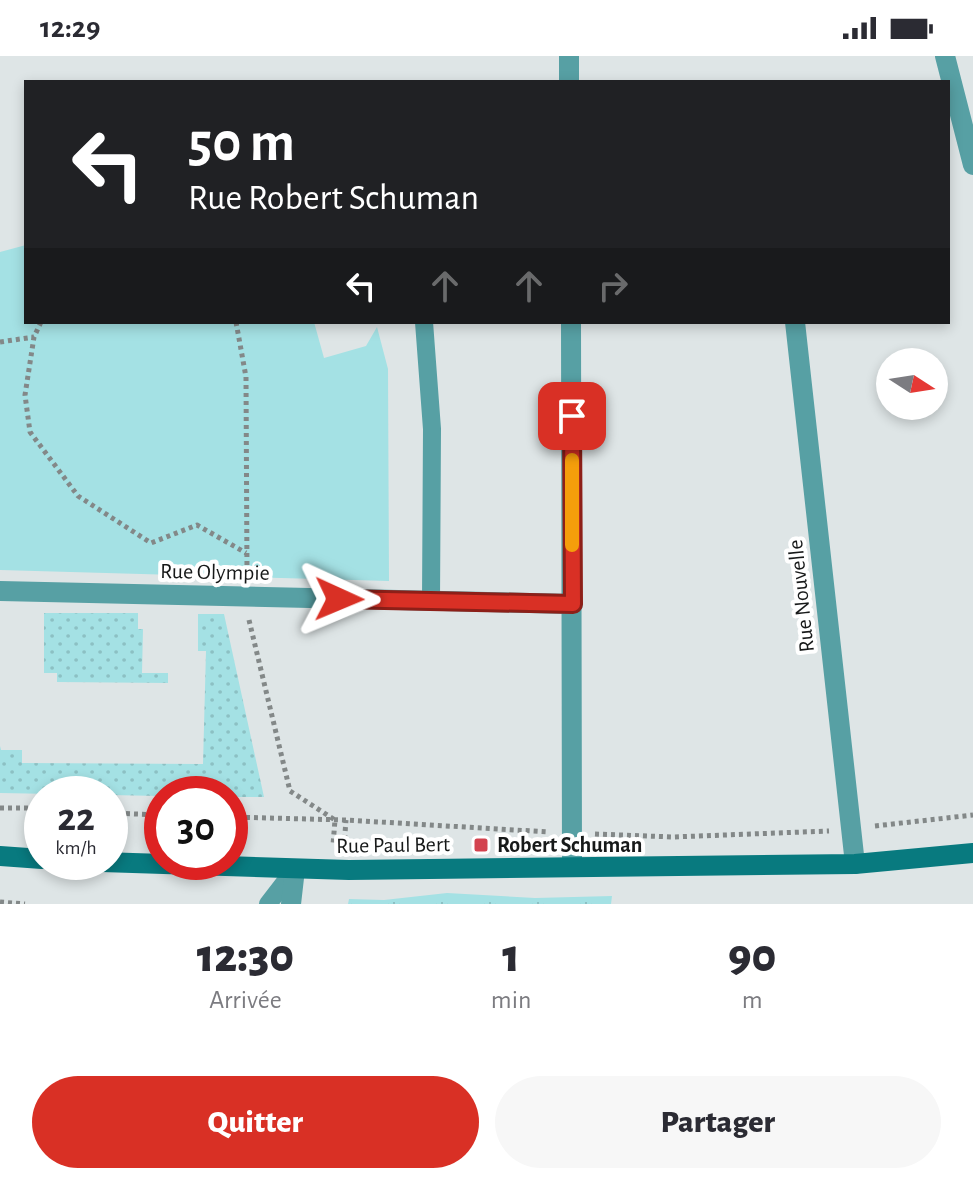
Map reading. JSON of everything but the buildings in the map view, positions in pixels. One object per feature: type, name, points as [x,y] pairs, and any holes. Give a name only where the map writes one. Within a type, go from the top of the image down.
[{"type":"street","points":[[569,56],[569,80]]},
{"type":"street","points":[[945,56],[973,165]]},
{"type":"street","points":[[571,324],[572,867]]},
{"type":"street","name":"Rue Nouvelle","points":[[795,324],[855,864]]},
{"type":"street","name":"Rue Olympie","points":[[0,591],[573,604]]},
{"type":"street","name":"Rue Paul Bert","points":[[128,863],[332,870],[855,864],[973,853]]},
{"type":"street","points":[[0,856],[24,858]]},
{"type":"street","points":[[291,904],[295,869]]},
{"type":"lane","points":[[424,324],[432,429],[431,601]]},
{"type":"lane","points":[[268,904],[295,869]]},
{"type":"path","points":[[40,324],[34,337],[25,395],[30,432],[78,496],[151,543],[197,525],[247,554],[246,377],[236,324]]},
{"type":"path","points":[[0,342],[34,337]]},
{"type":"path","points":[[247,597],[248,616],[290,791],[335,820]]},
{"type":"path","points":[[0,808],[24,808]]},
{"type":"path","points":[[248,818],[673,837],[851,830],[973,815]]},
{"type":"path","points":[[332,870],[335,820]]},
{"type":"path","points":[[0,902],[25,904]]},
{"type":"green space","points":[[24,246],[24,324],[315,324],[324,358],[366,346],[377,327],[388,369],[389,581],[0,570],[0,252]]},
{"type":"green space","points":[[44,613],[138,613],[138,629],[143,629],[142,673],[168,673],[168,683],[57,682],[57,673],[44,673]]},
{"type":"green space","points":[[198,614],[224,614],[264,797],[248,797],[248,776],[144,776],[144,796],[128,795],[128,776],[24,776],[24,793],[0,793],[0,746],[1,750],[22,750],[22,763],[203,764],[206,651],[198,651]]},
{"type":"green space","points":[[447,893],[535,898],[612,896],[611,904],[348,904],[349,899],[384,900]]},
{"type":"slow traffic","points":[[572,460],[572,545]]},
{"type":"place","name":"Robert Schuman","points":[[481,845]]},
{"type":"route","points":[[339,599],[573,604],[572,416]]}]
